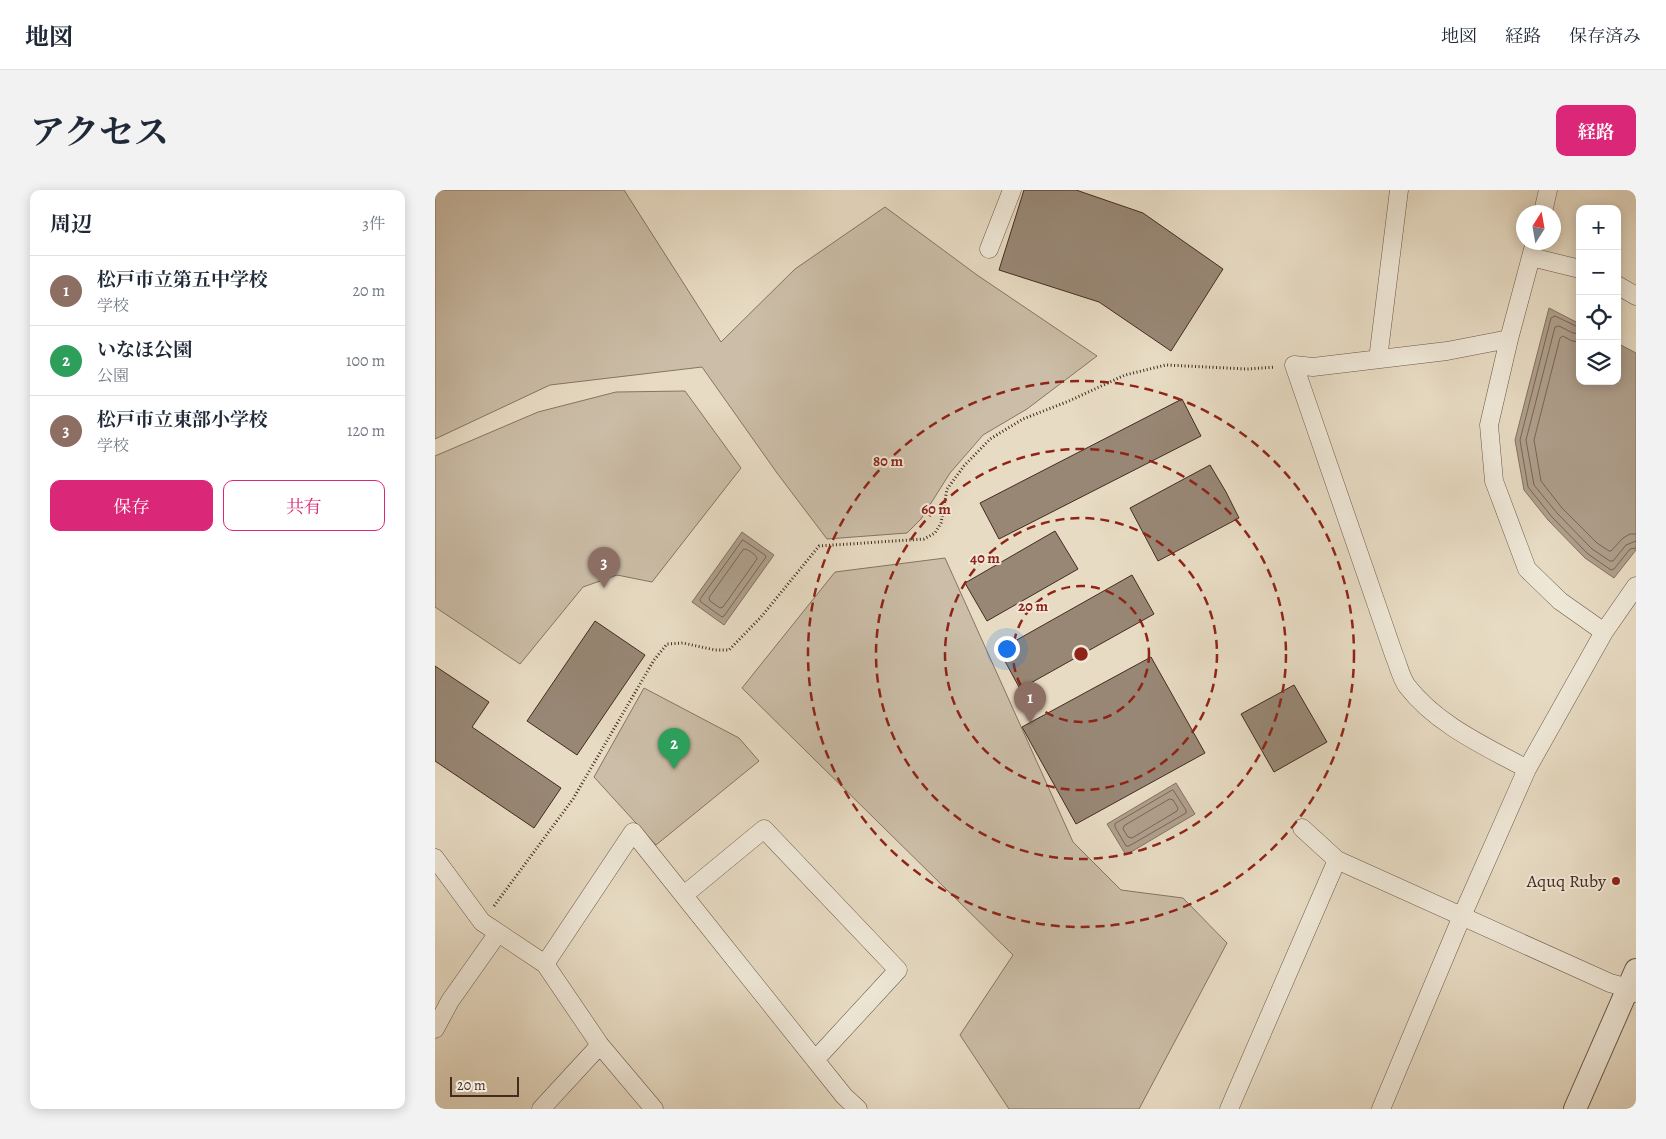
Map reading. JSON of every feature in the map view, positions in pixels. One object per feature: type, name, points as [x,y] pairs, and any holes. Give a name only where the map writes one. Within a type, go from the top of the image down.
[{"type":"street","points":[[989,249],[1012,190]]},
{"type":"street","points":[[1378,359],[1399,190]]},
{"type":"street","points":[[1545,205],[1549,190]]},
{"type":"street","points":[[1576,268],[1533,250],[1509,339],[1489,425],[1494,481],[1527,570],[1560,601],[1604,632]]},
{"type":"street","points":[[1621,287],[1636,296]]},
{"type":"street","points":[[1509,339],[1447,351],[1313,367],[1294,365],[1393,654],[1406,685],[1427,709],[1464,735],[1527,769]]},
{"type":"street","points":[[1381,1109],[1462,916],[1527,769],[1604,632],[1636,586]]},
{"type":"street","points":[[1302,828],[1337,860],[1610,983],[1633,983],[1575,1109]]},
{"type":"street","points":[[684,895],[764,829],[898,970],[816,1060]]},
{"type":"street","points":[[545,964],[633,832],[844,1096],[858,1109]]},
{"type":"street","points":[[435,858],[482,922],[545,964],[601,1045],[654,1109]]},
{"type":"street","points":[[1229,1109],[1337,860]]},
{"type":"street","points":[[435,1028],[450,1001],[498,933]]},
{"type":"street","points":[[541,1109],[601,1045]]},
{"type":"path","points":[[482,922],[573,799],[654,660],[667,644],[683,642],[715,650],[729,650],[761,617],[819,546],[924,539],[935,533],[941,524],[947,489],[964,466],[990,438],[1023,419],[1069,401],[1125,375],[1166,365],[1247,369],[1294,365]]},
{"type":"shaded area","points":[[435,190],[624,190],[721,342],[795,269],[885,207],[977,275],[1097,356],[1027,409],[983,435],[950,473],[921,519],[907,533],[827,539],[777,473],[702,367],[550,385],[435,439]]},
{"type":"shaded area","points":[[685,391],[741,468],[652,582],[617,575],[583,587],[520,664],[435,607],[435,456],[538,412],[616,392]]},
{"type":"shaded area","points":[[945,558],[1073,842],[1121,890],[1183,898],[1227,943],[1139,1109],[1009,1109],[960,1035],[1013,955],[742,688],[835,572]]},
{"type":"shaded area","points":[[644,688],[739,738],[759,761],[656,845],[594,777]]},
{"type":"water","points":[[1549,308],[1576,322],[1576,385],[1621,385],[1621,345],[1636,353],[1636,550],[1614,578],[1585,558],[1548,520],[1524,490],[1515,440]]},
{"type":"water","points":[[742,532],[774,555],[724,625],[692,602]]},
{"type":"water","points":[[1176,783],[1195,814],[1126,855],[1107,824]]},
{"type":"building","points":[[1024,190],[1076,190],[1143,213],[1223,269],[1171,351],[1099,302],[999,270]]},
{"type":"building","points":[[1182,399],[1201,436],[999,539],[980,503]]},
{"type":"building","points":[[1210,465],[1239,518],[1158,561],[1130,508]]},
{"type":"building","points":[[1055,531],[1078,569],[987,621],[965,583]]},
{"type":"building","points":[[1132,575],[1154,614],[1020,689],[999,650]]},
{"type":"building","points":[[595,621],[645,655],[577,755],[527,721]]},
{"type":"building","points":[[1151,657],[1205,753],[1076,824],[1022,727]]},
{"type":"building","points":[[435,666],[489,702],[472,727],[561,788],[534,828],[435,761]]},
{"type":"building","points":[[1294,685],[1327,742],[1274,772],[1241,714]]},
{"type":"place","name":"松戸市立東部小学校","points":[[604,588]]},
{"type":"place","name":"松戸市立第五中学校","points":[[1030,723]]},
{"type":"place","name":"いなほ公園","points":[[674,769]]},
{"type":"place","name":"Aquq Ruby","points":[[1616,881]]}]
